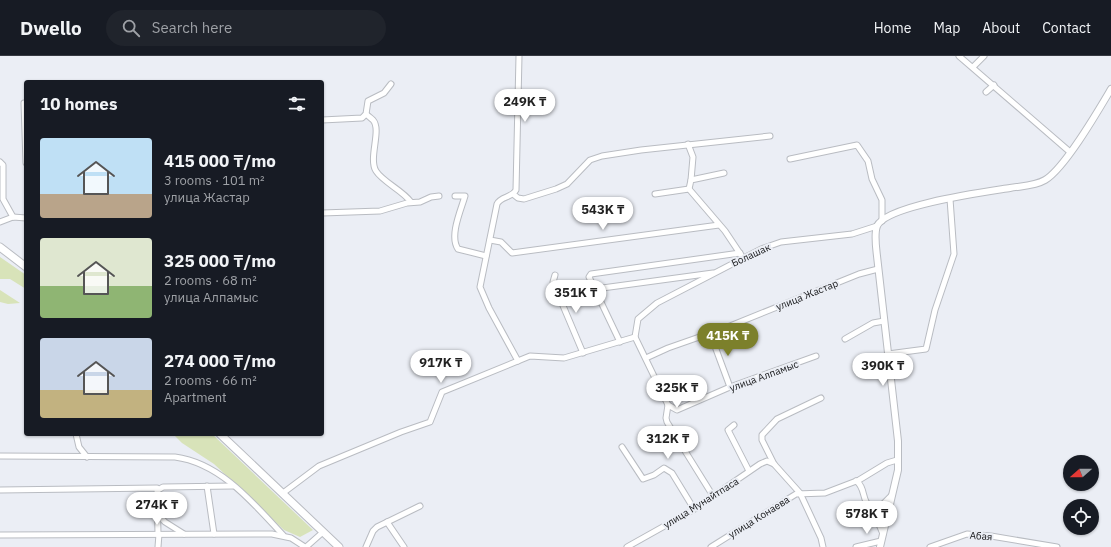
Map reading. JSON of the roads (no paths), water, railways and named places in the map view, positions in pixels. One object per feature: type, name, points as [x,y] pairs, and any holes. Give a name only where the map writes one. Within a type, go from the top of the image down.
[{"type":"main road","points":[[0,247],[24,265]]},
{"type":"main road","points":[[222,436],[339,547]]},
{"type":"street","points":[[518,56],[516,190],[513,194],[499,200],[497,204],[480,290],[518,361]]},
{"type":"street","points":[[960,56],[1070,152]]},
{"type":"street","points":[[973,67],[984,56]]},
{"type":"street","points":[[324,120],[362,118],[366,114],[368,101],[384,93],[391,84]]},
{"type":"street","points":[[986,92],[994,85]]},
{"type":"street","points":[[880,223],[896,212],[950,199],[1024,186],[1045,180],[1058,168],[1070,152],[1096,115],[1111,89]]},
{"type":"street","points":[[366,114],[373,119],[376,128],[374,166],[377,172],[404,194],[411,202]]},
{"type":"street","points":[[513,194],[518,198],[524,199],[556,189],[567,184],[590,160],[602,156],[688,144],[770,136]]},
{"type":"street","points":[[688,144],[693,157],[689,189]]},
{"type":"street","points":[[790,159],[857,145],[868,161],[872,179],[882,200],[876,245],[895,405],[898,441],[898,470],[881,544],[856,547]]},
{"type":"street","points":[[4,164],[3,199],[13,217]]},
{"type":"street","points":[[691,180],[724,173]]},
{"type":"street","points":[[655,194],[689,189]]},
{"type":"street","points":[[620,342],[589,277],[595,273],[741,255],[730,237],[689,189]]},
{"type":"street","points":[[324,213],[380,211],[439,196]]},
{"type":"street","points":[[455,196],[464,196],[455,232],[455,244],[458,249],[486,256]]},
{"type":"street","points":[[888,354],[926,349],[935,310],[954,254],[950,199]]},
{"type":"street","points":[[0,222],[13,217],[24,218]]},
{"type":"street","name":"Болашак","points":[[635,336],[638,319],[657,303],[716,273],[741,255],[781,242],[852,234],[880,223]]},
{"type":"street","points":[[490,240],[501,242],[512,253],[719,225]]},
{"type":"street","name":"улица Жастар","points":[[646,358],[668,348],[859,274],[878,269]]},
{"type":"street","points":[[595,289],[716,273]]},
{"type":"street","points":[[555,275],[553,282],[583,353]]},
{"type":"street","points":[[845,339],[873,323],[884,321]]},
{"type":"street","points":[[710,333],[730,387]]},
{"type":"street","points":[[283,493],[320,466],[401,432],[430,422],[442,392],[530,356],[564,358],[620,342],[635,336],[668,405],[667,422],[714,496]]},
{"type":"street","name":"улица Алпамыс","points":[[668,405],[677,410],[730,387],[816,356]]},
{"type":"street","points":[[821,398],[777,420],[762,435],[762,440],[774,464],[800,493],[821,538],[823,547]]},
{"type":"street","points":[[734,425],[728,430],[749,471]]},
{"type":"street","points":[[76,436],[79,447],[87,457]]},
{"type":"street","points":[[622,447],[643,479],[654,475],[664,468],[668,469],[694,509]]},
{"type":"street","points":[[0,456],[175,457],[190,459],[210,468],[234,486],[283,535]]},
{"type":"street","name":"улица Конаева","points":[[711,547],[774,506],[796,494],[820,495],[856,481],[887,463],[897,460]]},
{"type":"street","name":"улица Мунайтпаса","points":[[627,547],[694,509],[764,462],[769,461],[774,464]]},
{"type":"street","points":[[856,481],[861,485],[865,501],[872,508],[883,534]]},
{"type":"street","points":[[207,486],[214,534]]},
{"type":"street","points":[[0,490],[234,486]]},
{"type":"street","points":[[143,488],[152,490],[158,498]]},
{"type":"street","points":[[158,547],[159,488]]},
{"type":"street","points":[[872,508],[880,507],[892,495]]},
{"type":"street","points":[[366,547],[373,531],[387,522],[420,506]]},
{"type":"street","points":[[158,515],[165,522],[185,534]]},
{"type":"street","points":[[387,522],[404,547]]},
{"type":"street","points":[[0,535],[283,535],[305,547],[323,532]]},
{"type":"street","name":"Абая","points":[[930,547],[967,534],[991,536],[1058,547]]}]
